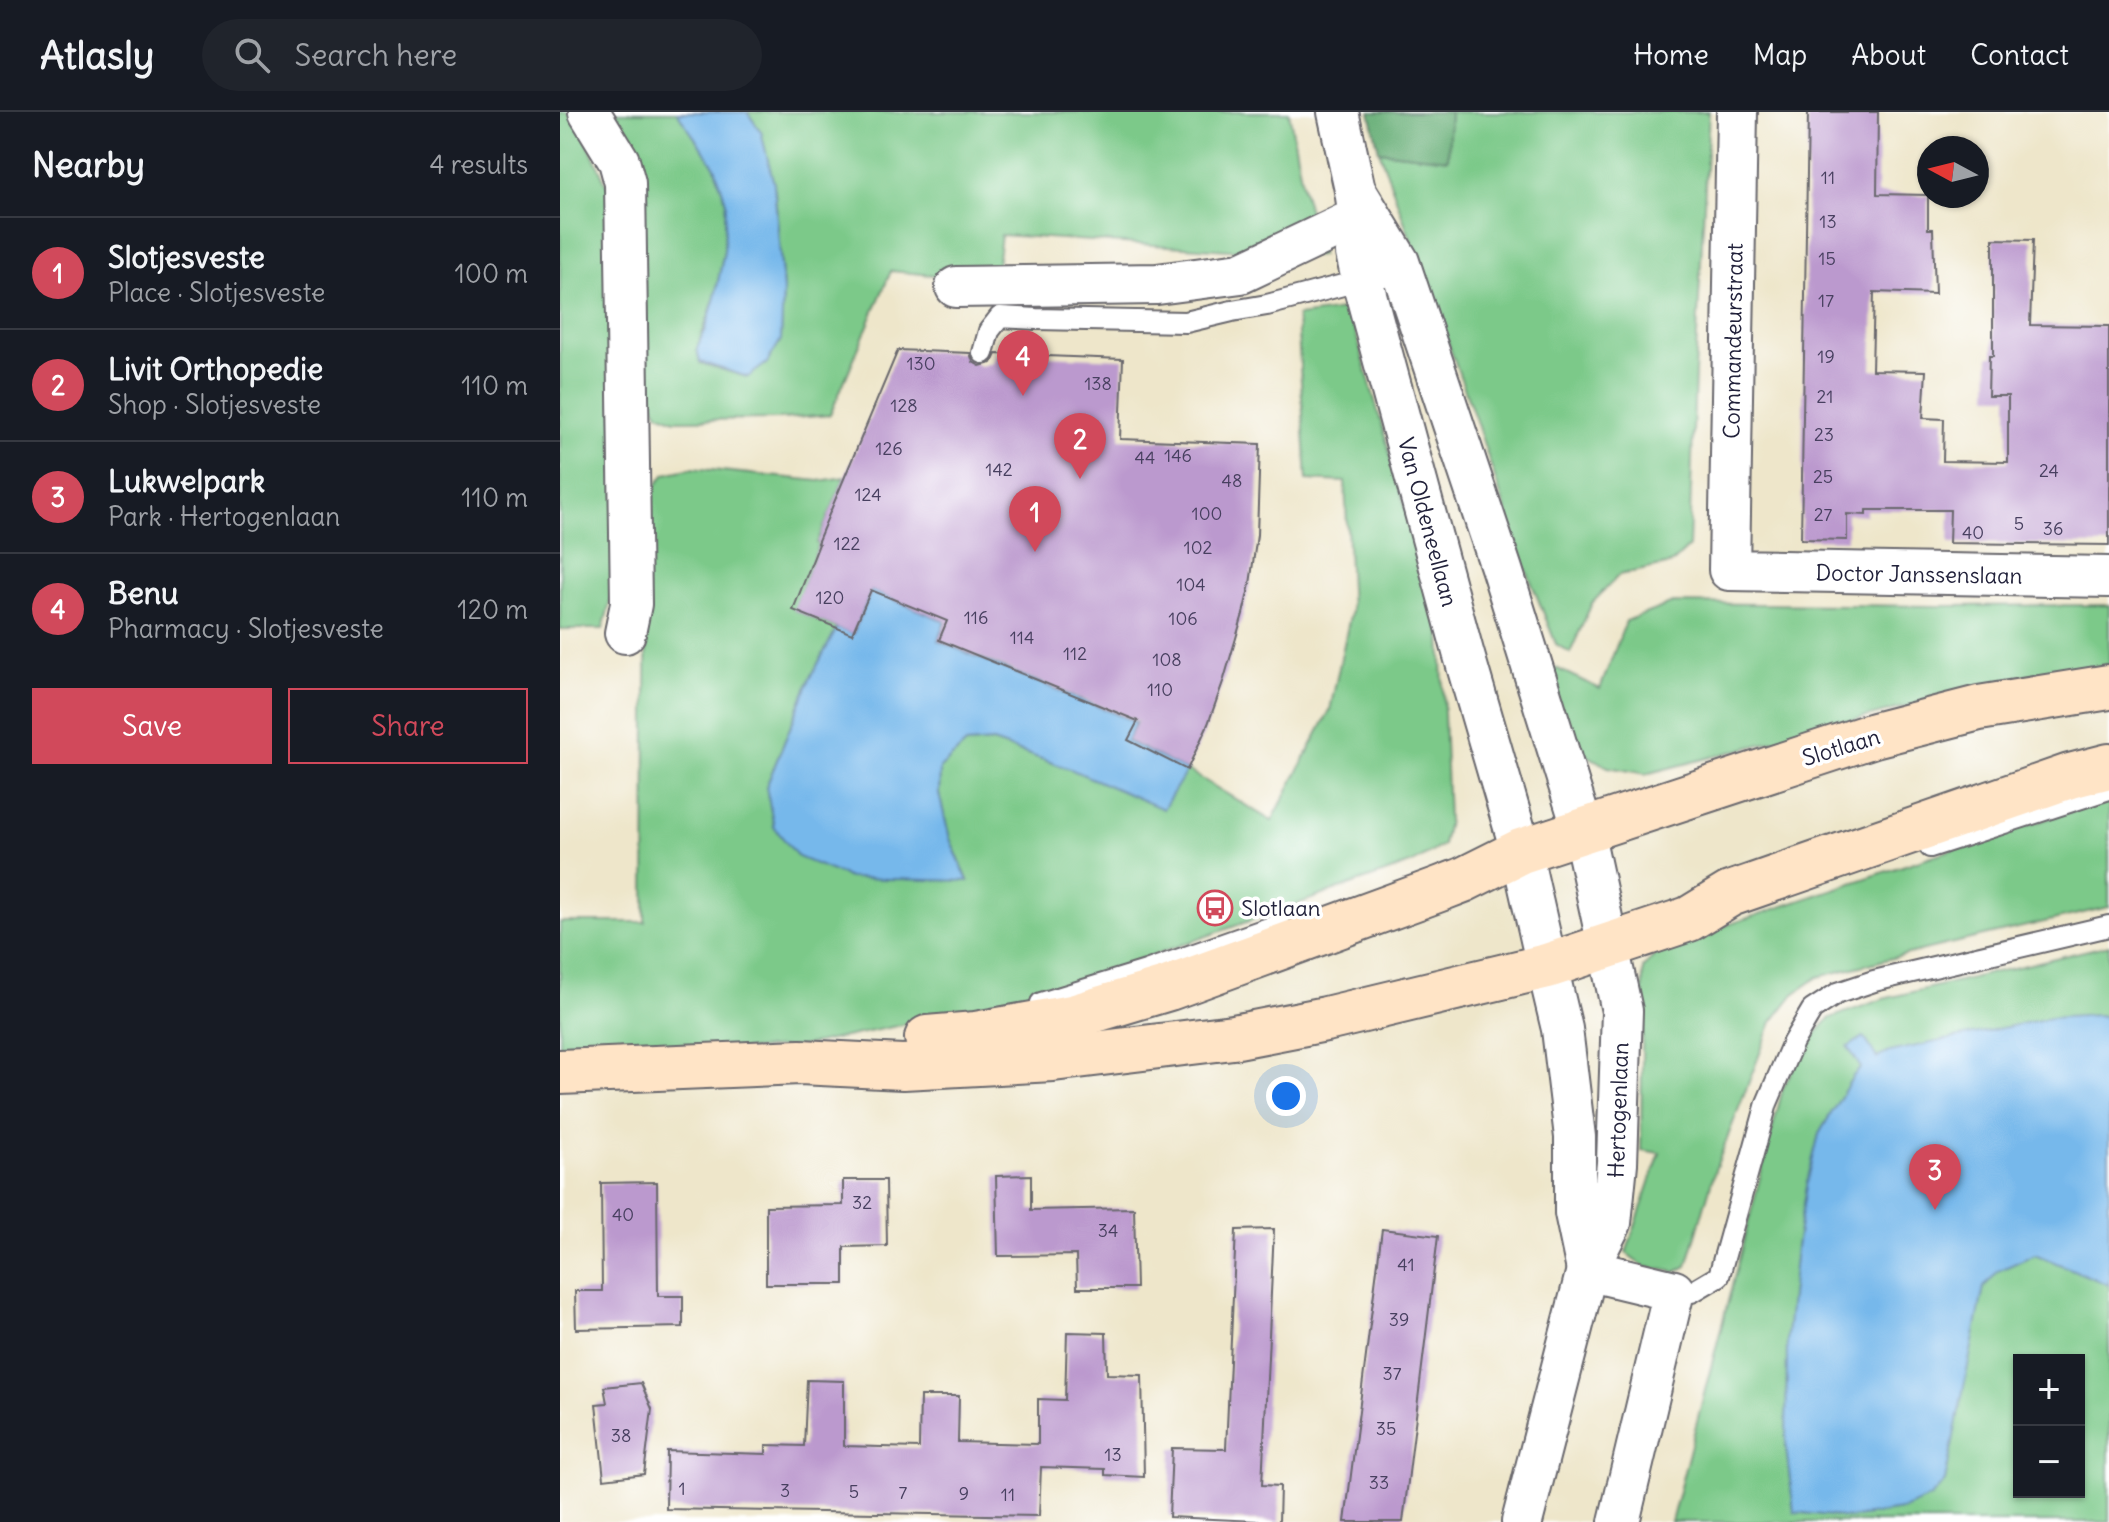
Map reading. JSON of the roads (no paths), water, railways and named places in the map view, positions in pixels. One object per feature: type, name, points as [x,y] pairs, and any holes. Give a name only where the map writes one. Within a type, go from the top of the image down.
[{"type":"street","points":[[589,112],[619,161],[625,183],[631,590],[625,633]]},
{"type":"street","name":"Van Oldeneellaan","points":[[1338,112],[1357,204],[1356,253],[1362,280],[1463,652],[1521,851],[1547,966]]},
{"type":"street","name":"Commandeurstraat","points":[[1729,570],[1737,112]]},
{"type":"street","points":[[956,287],[1157,284],[1241,273],[1357,204]]},
{"type":"street","name":"Van Oldeneellaan","points":[[1357,204],[1399,262],[1502,570],[1583,830]]},
{"type":"street","name":"Doctor Janssenslaan","points":[[1729,570],[2109,577]]},
{"type":"street","name":"Slotlaan","points":[[1521,851],[1874,735],[1979,708],[2109,687]]},
{"type":"street","points":[[560,1072],[800,1062],[903,1067],[1053,1059],[1233,1037],[1326,1019],[1547,966],[1689,919],[1730,894],[2055,781],[2109,766]]},
{"type":"street","name":"Hertogenlaan","points":[[1522,1522],[1587,1270],[1611,1223],[1617,1163],[1622,1011],[1583,830]]},
{"type":"street","points":[[800,1062],[862,1044],[976,1034],[1072,1017],[1169,988],[1437,890],[1521,851]]},
{"type":"street","name":"Hertogenlaan","points":[[1547,966],[1562,1029],[1575,1137],[1575,1213],[1587,1270]]},
{"type":"street","points":[[1587,1270],[1674,1291],[1619,1522]]},
{"type":"lane","points":[[983,353],[989,331],[1000,317],[1186,322],[1402,273]]},
{"type":"lane","points":[[1916,852],[2109,789]]},
{"type":"lane","name":"Slotlaan","points":[[1411,879],[1521,851]]},
{"type":"lane","points":[[1689,919],[1708,920],[1812,886]]},
{"type":"lane","points":[[976,1034],[1021,1009],[1146,971],[1293,920]]},
{"type":"lane","points":[[1674,1291],[1692,1292],[1719,1276],[1767,1103],[1793,1042],[1812,1010],[1838,993],[1874,981],[2109,926]]},
{"type":"water","points":[[677,112],[747,112],[761,132],[774,184],[783,290],[781,340],[767,363],[748,377],[700,362],[697,348],[715,297],[724,251],[726,202],[715,167]]},
{"type":"water","points":[[871,590],[945,621],[938,641],[1136,722],[1127,741],[1187,770],[1163,809],[1070,769],[993,742],[966,744],[940,768],[939,794],[950,839],[968,881],[849,878],[798,857],[774,827],[766,787],[810,679],[837,628],[853,634]]},
{"type":"water","points":[[2099,1015],[2109,1018],[2109,1285],[2035,1254],[1998,1271],[1984,1287],[1945,1481],[1931,1497],[1901,1510],[1850,1518],[1794,1512],[1786,1448],[1787,1336],[1796,1247],[1819,1134],[1853,1076],[1861,1068],[1848,1047],[1864,1037],[1877,1058],[1889,1052],[2049,1018]]},
{"type":"place","name":"Benu","points":[[1023,396]]},
{"type":"place","name":"Livit Orthopedie","points":[[1080,479]]},
{"type":"place","name":"Slotjesveste","points":[[1035,552]]},
{"type":"place","name":"Slotlaan","points":[[1215,908]]},
{"type":"place","name":"Lukwelpark","points":[[1935,1210]]}]
